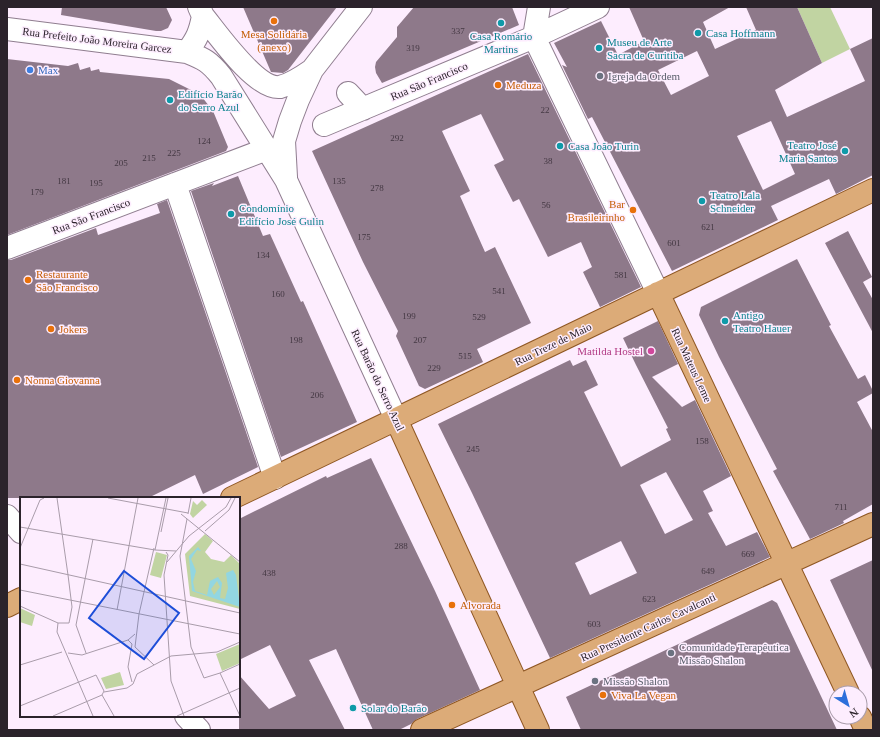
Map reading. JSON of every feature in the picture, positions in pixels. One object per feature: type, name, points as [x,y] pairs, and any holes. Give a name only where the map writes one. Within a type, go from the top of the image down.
[{"type":"main road","name":"Rua Treze de Maio","points":[[234,497],[873,190]]},
{"type":"main road","name":"Rua Mateus Leme","points":[[658,294],[844,685]]},
{"type":"main road","name":"Rua Barão do Serro Azul","points":[[396,420],[538,730]]},
{"type":"main road","name":"Rua Presidente Carlos Cavalcanti","points":[[422,730],[873,524]]},
{"type":"main road","points":[[7,606],[20,600]]},
{"type":"street","points":[[286,180],[284,141],[295,107],[312,70],[361,7]]},
{"type":"street","points":[[534,37],[539,7]]},
{"type":"street","name":"Rua São Francisco","points":[[324,125],[534,37],[598,7]]},
{"type":"street","points":[[201,11],[243,64],[254,76],[265,84],[278,87],[292,83],[312,70]]},
{"type":"street","points":[[187,52],[196,41],[201,30],[201,11]]},
{"type":"street","name":"Rua Prefeito João Moreira Garcez","points":[[7,29],[187,52]]},
{"type":"street","name":"Rua Mateus Leme","points":[[534,37],[658,294]]},
{"type":"street","name":"Rua Barão do Serro Azul","points":[[187,52],[203,58],[212,64],[286,180],[396,420]]},
{"type":"street","points":[[348,93],[363,109]]},
{"type":"street","name":"Rua São Francisco","points":[[7,248],[179,194],[267,149]]},
{"type":"street","points":[[179,194],[275,478]]},
{"type":"street","points":[[7,516],[20,531]]},
{"type":"street","points":[[187,717],[199,730]]},
{"type":"green space","points":[[797,7],[830,7],[850,49],[822,63]]},
{"type":"building","points":[[62,7],[166,7],[172,20],[168,28],[161,31],[156,31],[61,15]]},
{"type":"building","points":[[243,7],[337,7],[288,70],[283,73],[271,72]]},
{"type":"building","points":[[414,7],[512,7],[519,25],[382,83],[376,73],[376,62],[397,37],[397,27]]},
{"type":"building","points":[[629,7],[730,7],[703,22],[715,49],[756,30],[746,7],[797,7],[822,63],[775,90],[787,117],[865,81],[850,49],[873,38],[873,175],[836,194],[829,179],[771,206],[778,220],[672,271],[592,117],[588,119],[562,65],[567,67],[554,43],[601,21],[618,55],[644,41]],"holes":[[[697,51],[709,76],[671,95],[658,70]],[[771,121],[795,174],[763,190],[737,136]]]},
{"type":"building","points":[[528,54],[641,287],[600,307],[583,272],[592,267],[581,242],[548,257],[519,199],[513,202],[494,165],[504,160],[481,114],[442,131],[470,191],[460,196],[485,252],[495,247],[531,323],[477,349],[483,362],[425,389],[419,386],[396,336],[398,331],[363,262],[312,151]]},
{"type":"building","points":[[7,59],[68,66],[78,63],[80,70],[90,67],[91,71],[99,69],[100,72],[169,79],[202,97],[213,111],[228,147],[226,151],[7,235]]},
{"type":"building","points":[[238,176],[263,236],[270,234],[301,302],[303,301],[357,422],[281,457],[191,191],[214,183],[212,186]]},
{"type":"building","points":[[167,200],[258,467],[203,494],[195,475],[150,497],[7,498],[7,260],[11,260],[96,228],[98,235],[160,213],[157,204]]},
{"type":"building","points":[[848,231],[872,277],[863,282],[873,300],[873,333],[825,243]]},
{"type":"building","points":[[797,259],[831,325],[829,326],[858,379],[865,375],[873,391],[873,393],[857,402],[873,432],[873,504],[843,521],[844,523],[810,539],[773,471],[777,469],[699,315],[701,307]]},
{"type":"building","points":[[658,321],[678,364],[652,377],[682,407],[695,400],[731,476],[703,491],[713,511],[708,513],[726,546],[757,532],[770,557],[550,658],[438,424],[570,360],[573,366],[586,360],[598,385],[584,392],[621,467],[671,440],[666,429],[668,428],[623,338]],"holes":[[[666,472],[693,520],[665,534],[640,485]],[[621,541],[637,573],[590,595],[575,563]]]},
{"type":"building","points":[[371,458],[435,591],[480,690],[417,719],[399,730],[373,730],[336,649],[309,660],[345,730],[239,730],[240,676],[269,709],[296,696],[270,645],[240,660],[240,519],[326,476],[327,478]]},
{"type":"building","points":[[873,560],[873,672],[830,580]]},
{"type":"building","points":[[772,600],[777,603],[828,711],[828,725],[835,725],[837,730],[581,730],[566,697]]},
{"type":"place","name":"Mesa Solidária (anexo)","points":[[274,21]]},
{"type":"place","name":"Casa Romário Martins","points":[[501,23]]},
{"type":"place","name":"Casa Hoffmann","points":[[698,33]]},
{"type":"place","name":"Museu de Arte Sacra de Curitiba","points":[[599,48]]},
{"type":"place","name":"Max","points":[[30,70]]},
{"type":"place","name":"Igreja da Ordem","points":[[600,76]]},
{"type":"place","name":"Meduza","points":[[498,85]]},
{"type":"place","name":"Edifício Barão do Serro Azul","points":[[170,100]]},
{"type":"place","name":"Casa João Turin","points":[[560,146]]},
{"type":"place","name":"Teatro José Maria Santos","points":[[845,151]]},
{"type":"place","name":"Teatro Lala Schneider","points":[[702,201]]},
{"type":"place","name":"Bar Brasileirinho","points":[[633,210]]},
{"type":"place","name":"Condomínio Edifício José Gulin","points":[[231,214]]},
{"type":"place","name":"Restaurante São Francisco","points":[[28,280]]},
{"type":"place","name":"Antigo Teatro Hauer","points":[[725,321]]},
{"type":"place","name":"Jokers","points":[[51,329]]},
{"type":"place","name":"Matilda Hostel","points":[[651,351]]},
{"type":"place","name":"Nonna Giovanna","points":[[17,380]]},
{"type":"place","name":"Alvorada","points":[[452,605]]},
{"type":"place","name":"Comunidade Terapêutica Missão Shalon","points":[[671,653]]},
{"type":"place","name":"Missão Shalon","points":[[595,681]]},
{"type":"place","name":"Viva La Vegan","points":[[603,695]]},
{"type":"place","name":"Solar do Barão","points":[[353,708]]}]
